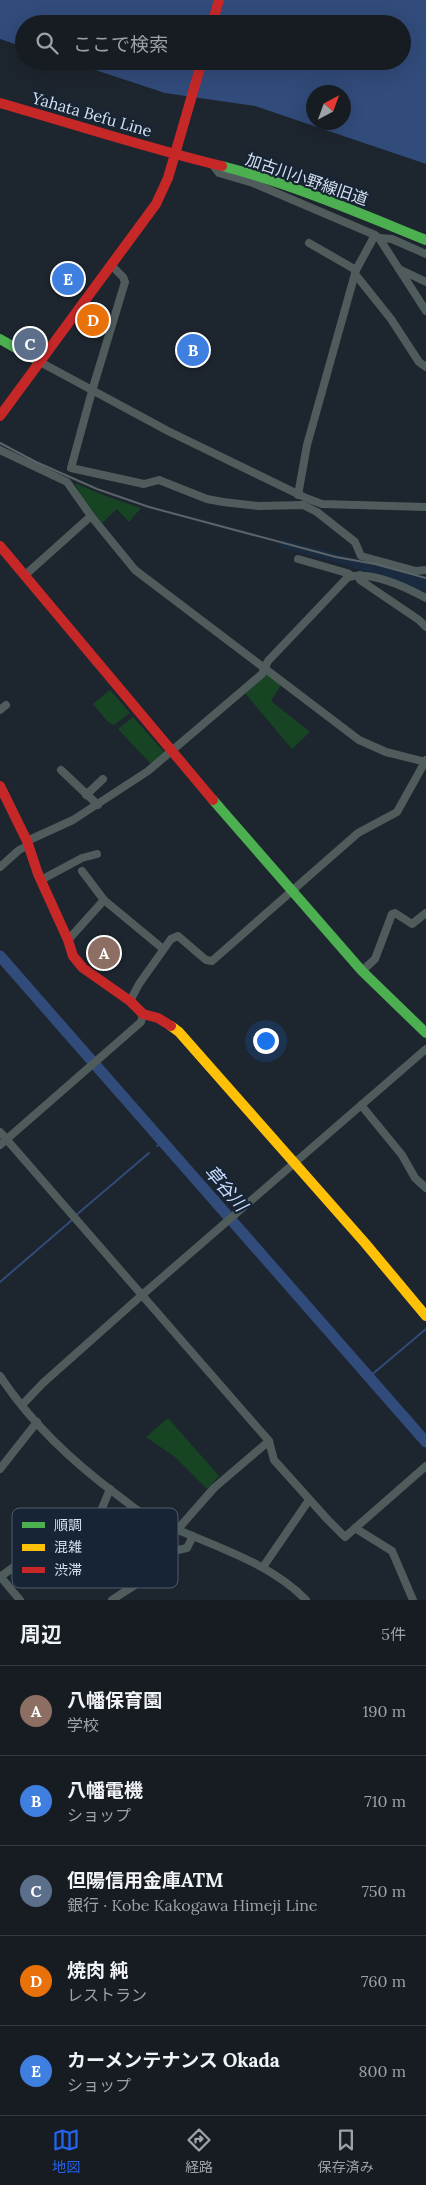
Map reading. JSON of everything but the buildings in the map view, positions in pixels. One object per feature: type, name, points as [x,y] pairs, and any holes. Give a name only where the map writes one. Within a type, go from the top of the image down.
[{"type":"street","points":[[215,15],[219,0]]},
{"type":"street","points":[[0,416],[156,204],[168,178],[199,70]]},
{"type":"street","name":"Yahata Befu Line","points":[[0,103],[127,139],[175,156]]},
{"type":"street","name":"加古川小野線旧道","points":[[175,156],[264,177],[319,196],[426,240]]},
{"type":"street","points":[[213,164],[219,173],[253,183],[377,236],[392,239],[426,254]]},
{"type":"street","points":[[377,236],[426,311]]},
{"type":"street","points":[[303,499],[307,446],[355,272],[377,236]]},
{"type":"street","points":[[309,243],[355,272],[391,319],[419,362],[426,367]]},
{"type":"street","points":[[112,266],[123,277],[125,282],[71,468],[144,484],[159,480],[207,499],[223,502],[259,506],[303,499],[355,542],[361,556],[416,571],[426,570]]},
{"type":"street","points":[[399,269],[426,282]]},
{"type":"street","points":[[0,339],[92,391],[303,499],[322,504],[426,507]]},
{"type":"street","points":[[0,450],[67,482],[90,516],[135,570],[359,740],[386,752],[426,761],[396,812],[358,833],[212,961],[206,960],[178,936],[171,939],[162,948],[130,1001]]},
{"type":"street","points":[[24,576],[90,516]]},
{"type":"street","points":[[0,546],[172,752],[362,971],[426,1033]]},
{"type":"street","points":[[298,559],[352,576]]},
{"type":"street","points":[[360,575],[360,580],[419,620],[426,627]]},
{"type":"street","points":[[0,867],[28,843],[98,805],[172,752],[262,674],[268,661],[348,577],[360,575],[389,582],[426,598]]},
{"type":"street","points":[[383,596],[389,582]]},
{"type":"street","points":[[61,770],[98,805]]},
{"type":"street","points":[[86,795],[103,779]]},
{"type":"street","points":[[0,786],[28,843],[41,880],[68,940],[73,956],[83,968],[130,1001],[143,1014],[149,1014],[166,1022],[179,1032],[296,1164],[426,1316]]},
{"type":"street","points":[[41,880],[82,858],[98,854]]},
{"type":"street","points":[[82,871],[85,880],[104,900],[162,948]]},
{"type":"street","points":[[68,940],[104,900]]},
{"type":"street","points":[[362,971],[375,959],[392,914],[395,913],[412,924],[426,913]]},
{"type":"street","points":[[0,1145],[141,1022],[143,1014]]},
{"type":"street","points":[[22,1405],[43,1382],[426,1049]]},
{"type":"street","points":[[361,1106],[402,1155],[415,1178],[426,1188]]},
{"type":"street","points":[[0,1132],[268,1441],[274,1460],[308,1500],[345,1537],[426,1466]]},
{"type":"street","points":[[0,1376],[3,1386],[71,1458],[136,1508]]},
{"type":"street","points":[[0,1470],[37,1422]]},
{"type":"street","points":[[268,1441],[214,1488],[178,1529],[276,1574],[306,1600]]},
{"type":"street","points":[[102,1508],[110,1489]]},
{"type":"street","points":[[263,1567],[308,1500]]},
{"type":"street","points":[[355,1528],[392,1550],[413,1600]]},
{"type":"street","points":[[178,1550],[187,1548],[193,1536]]},
{"type":"street","points":[[12,1568],[0,1577],[20,1600]]},
{"type":"street","points":[[112,1600],[131,1588]]},
{"type":"shaded area","points":[[281,539],[426,577],[426,592],[351,567],[279,547]]},
{"type":"green space","points":[[75,483],[141,508],[129,522],[117,509],[102,523],[81,497]]},
{"type":"green space","points":[[267,674],[281,685],[271,701],[310,732],[292,749],[245,693]]},
{"type":"green space","points":[[110,690],[130,713],[114,725],[108,722],[93,704]]},
{"type":"green space","points":[[133,717],[165,753],[151,764],[118,729]]},
{"type":"green space","points":[[168,1418],[219,1476],[207,1489],[175,1457],[146,1437]]},
{"type":"water","points":[[0,0],[426,0],[426,164],[326,130],[351,130],[351,85],[306,85],[306,123],[255,106],[165,93],[95,70],[411,70],[411,15],[15,15],[15,44],[0,39]]},
{"type":"waterway","name":"草谷川","points":[[0,956],[426,1442]]},
{"type":"waterway","name":"草谷川","points":[[157,1146],[163,1141]]},
{"type":"waterway","points":[[75,1216],[149,1153]]},
{"type":"waterway","points":[[0,1282],[72,1220]]},
{"type":"waterway","points":[[369,1377],[426,1329]]},
{"type":"railway","points":[[0,443],[36,462],[97,489],[149,507],[336,557],[375,564],[426,578]]},
{"type":"traffic: fast","points":[[222,166],[300,190],[426,240]]},
{"type":"traffic: fast","points":[[0,339],[40,362]]},
{"type":"traffic: fast","points":[[213,800],[362,971],[426,1033]]},
{"type":"traffic: slow","points":[[171,1026],[179,1032],[365,1243],[426,1316]]},
{"type":"traffic: jam","points":[[215,15],[219,0]]},
{"type":"traffic: jam","points":[[0,416],[156,204],[168,178],[199,70]]},
{"type":"traffic: jam","points":[[0,103],[138,144],[222,166]]},
{"type":"traffic: jam","points":[[0,546],[213,800]]},
{"type":"traffic: jam","points":[[0,786],[27,841],[38,874],[68,940],[73,956],[83,968],[130,1001],[143,1014],[158,1018],[171,1026]]},
{"type":"place","name":"カーメンテナンス Okada","points":[[68,279]]},
{"type":"place","name":"焼肉 純","points":[[93,320]]},
{"type":"place","name":"但陽信用金庫ATM","points":[[30,344]]},
{"type":"place","name":"八幡電機","points":[[193,350]]},
{"type":"place","name":"八幡保育園","points":[[104,953]]}]
